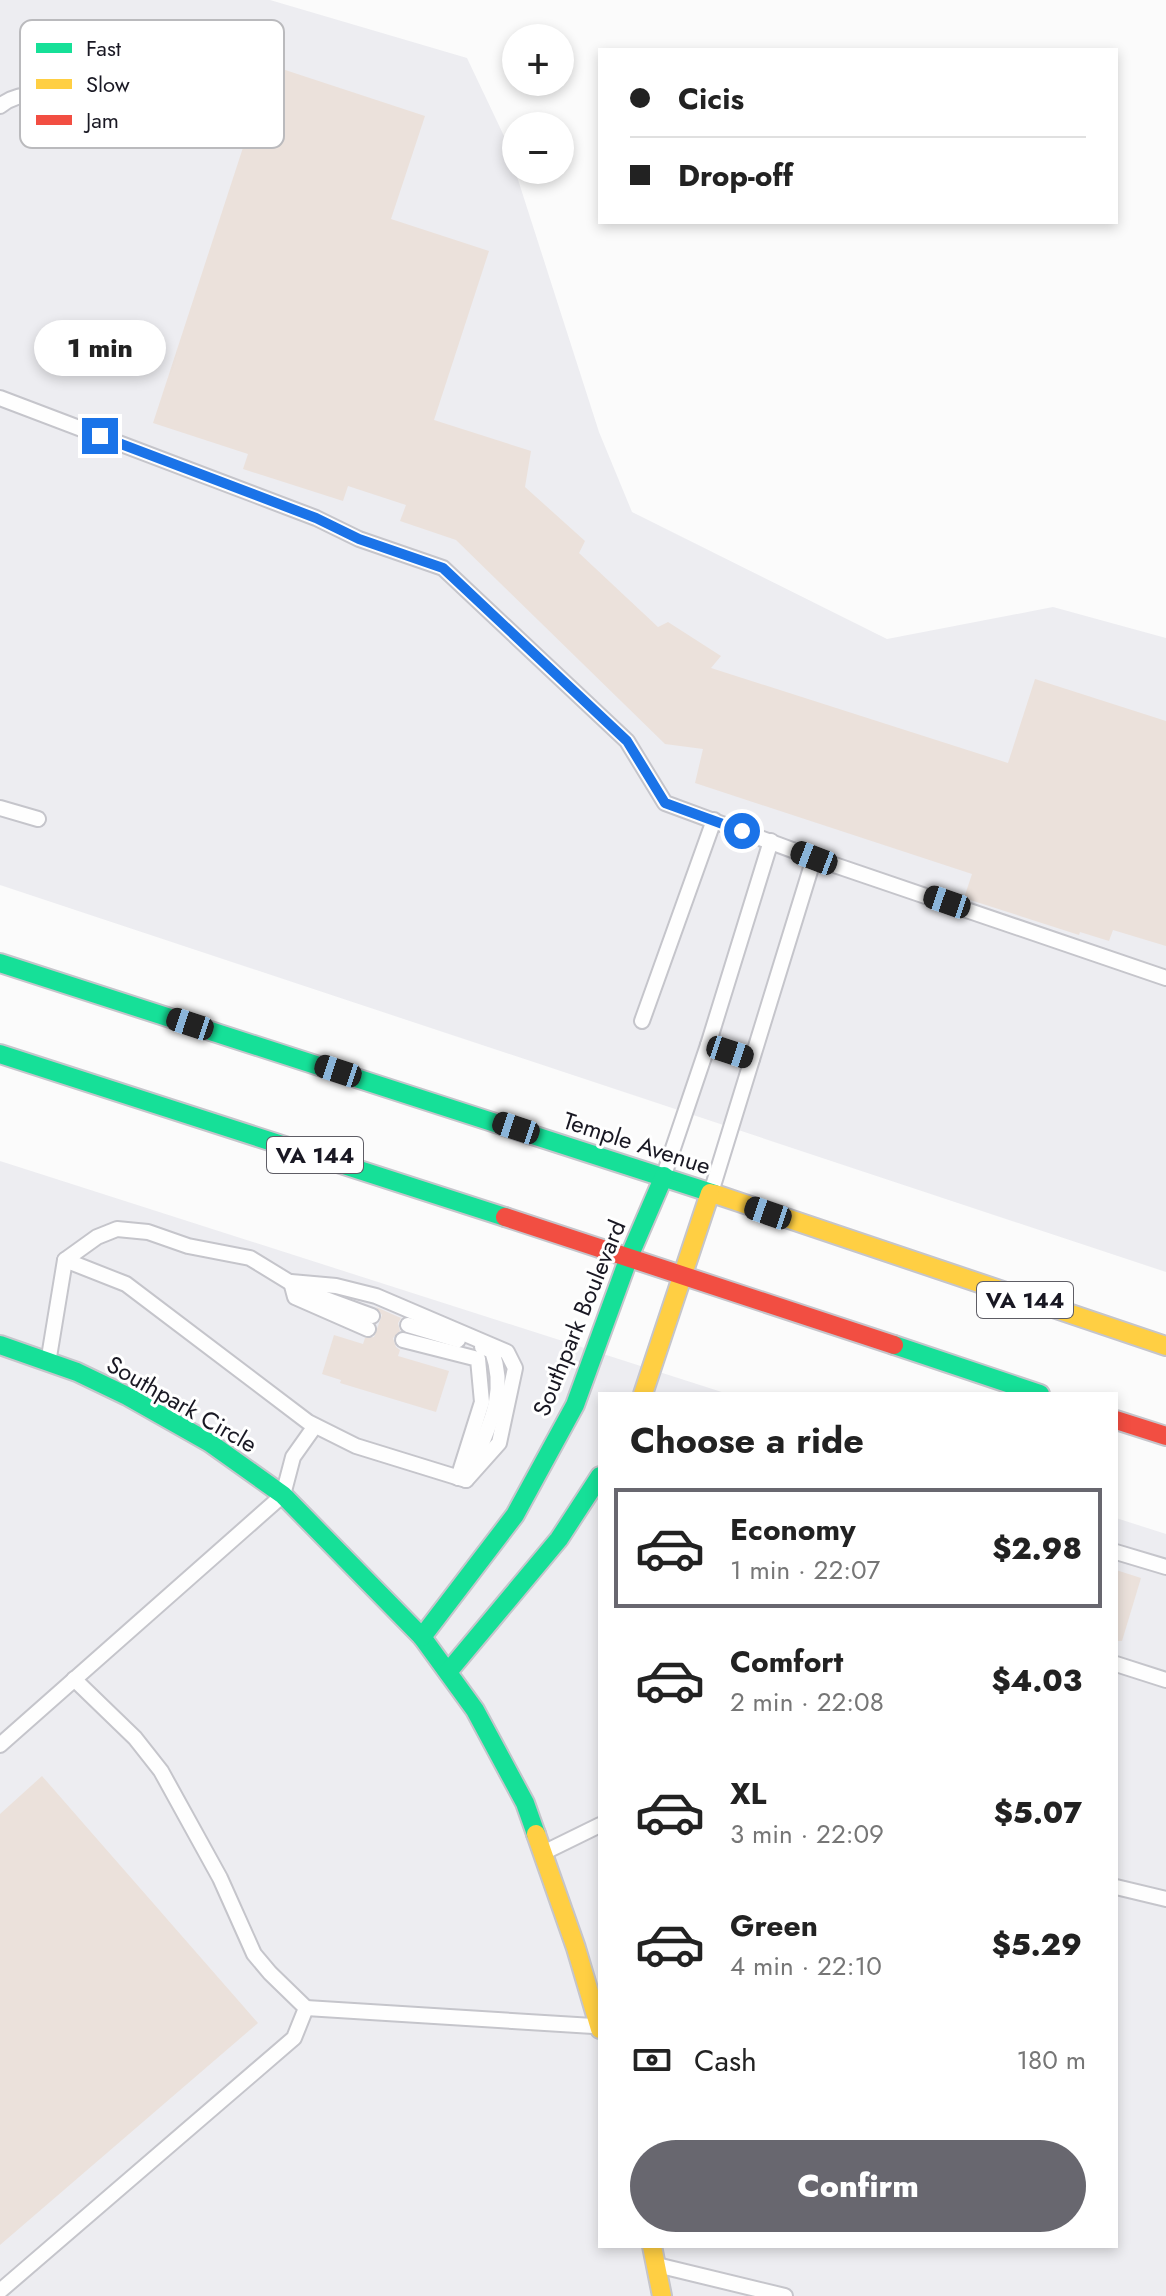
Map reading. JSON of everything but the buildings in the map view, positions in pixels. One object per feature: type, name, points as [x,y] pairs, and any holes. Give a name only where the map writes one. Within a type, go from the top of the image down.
[{"type":"main road","name":"Temple Avenue","points":[[0,963],[664,1176],[1166,1346]]},
{"type":"main road","name":"VA 144","points":[[0,1054],[629,1257],[1034,1392]]},
{"type":"main road","name":"Southpark Boulevard","points":[[422,1637],[515,1515],[575,1405],[629,1257],[664,1176]]},
{"type":"main road","points":[[644,1392],[710,1193]]},
{"type":"main road","name":"Southpark Circle","points":[[0,1345],[48,1361],[127,1396],[210,1443],[283,1495],[422,1637]]},
{"type":"main road","points":[[1118,1421],[1166,1436]]},
{"type":"main road","points":[[448,1672],[559,1539],[598,1479]]},
{"type":"main road","points":[[422,1637],[475,1710],[525,1803],[582,1946],[598,2019]]},
{"type":"main road","points":[[652,2248],[662,2296]]},
{"type":"lane","points":[[0,106],[11,97],[20,97]]},
{"type":"lane","points":[[0,398],[316,518],[359,539],[443,568],[627,741],[665,803],[814,858],[1166,978]]},
{"type":"lane","points":[[0,808],[38,819]]},
{"type":"lane","points":[[642,1021],[714,820]]},
{"type":"lane","points":[[664,1176],[771,841]]},
{"type":"lane","points":[[710,1193],[814,858]]},
{"type":"lane","points":[[708,1045],[752,1059]]},
{"type":"lane","points":[[48,1361],[65,1260],[97,1237],[117,1229],[148,1232],[188,1246],[250,1258],[304,1291],[370,1323]]},
{"type":"lane","points":[[65,1260],[126,1284],[315,1426],[356,1446],[462,1479]]},
{"type":"lane","points":[[291,1282],[336,1286],[376,1296],[507,1352],[515,1368],[499,1443],[462,1479]]},
{"type":"lane","points":[[405,1332],[478,1359],[482,1402],[462,1479]]},
{"type":"lane","points":[[0,1745],[283,1495],[293,1457],[315,1426]]},
{"type":"lane","points":[[1118,1553],[1166,1567]]},
{"type":"lane","points":[[1118,1665],[1166,1680]]},
{"type":"lane","points":[[74,1679],[135,1738],[161,1771],[220,1878],[254,1954],[306,2008],[598,2028]]},
{"type":"lane","points":[[543,1853],[598,1826]]},
{"type":"lane","points":[[1118,1887],[1166,1899]]},
{"type":"lane","points":[[0,2291],[294,2038],[306,2008]]},
{"type":"lane","points":[[656,2265],[747,2291],[785,2296]]},
{"type":"shaded area","points":[[0,0],[270,0],[467,58],[502,132],[502,184],[519,184],[599,432],[632,512],[887,639],[1053,607],[1166,638],[1166,1272],[0,885]]},
{"type":"shaded area","points":[[0,1161],[722,1392],[598,1392],[598,2248],[1118,2248],[1118,1519],[1166,1534],[1166,2296],[0,2296]]},
{"type":"traffic: fast","points":[[0,963],[715,1194]]},
{"type":"traffic: fast","points":[[0,1054],[505,1217]]},
{"type":"traffic: fast","points":[[422,1637],[515,1515],[575,1405],[629,1257],[664,1176]]},
{"type":"traffic: fast","points":[[0,1345],[77,1372],[127,1396],[210,1443],[283,1495],[422,1637],[475,1710],[525,1803],[536,1834]]},
{"type":"traffic: fast","points":[[894,1345],[1034,1392]]},
{"type":"traffic: fast","points":[[448,1672],[559,1539],[598,1479]]},
{"type":"traffic: slow","points":[[644,1392],[710,1193]]},
{"type":"traffic: slow","points":[[715,1194],[1166,1346]]},
{"type":"traffic: slow","points":[[536,1834],[598,2022]]},
{"type":"traffic: slow","points":[[652,2248],[662,2296]]},
{"type":"traffic: jam","points":[[505,1217],[894,1345]]},
{"type":"traffic: jam","points":[[1118,1421],[1166,1436]]},
{"type":"route","points":[[100,436],[316,518],[359,539],[443,568],[627,741],[665,803],[742,831]]}]
